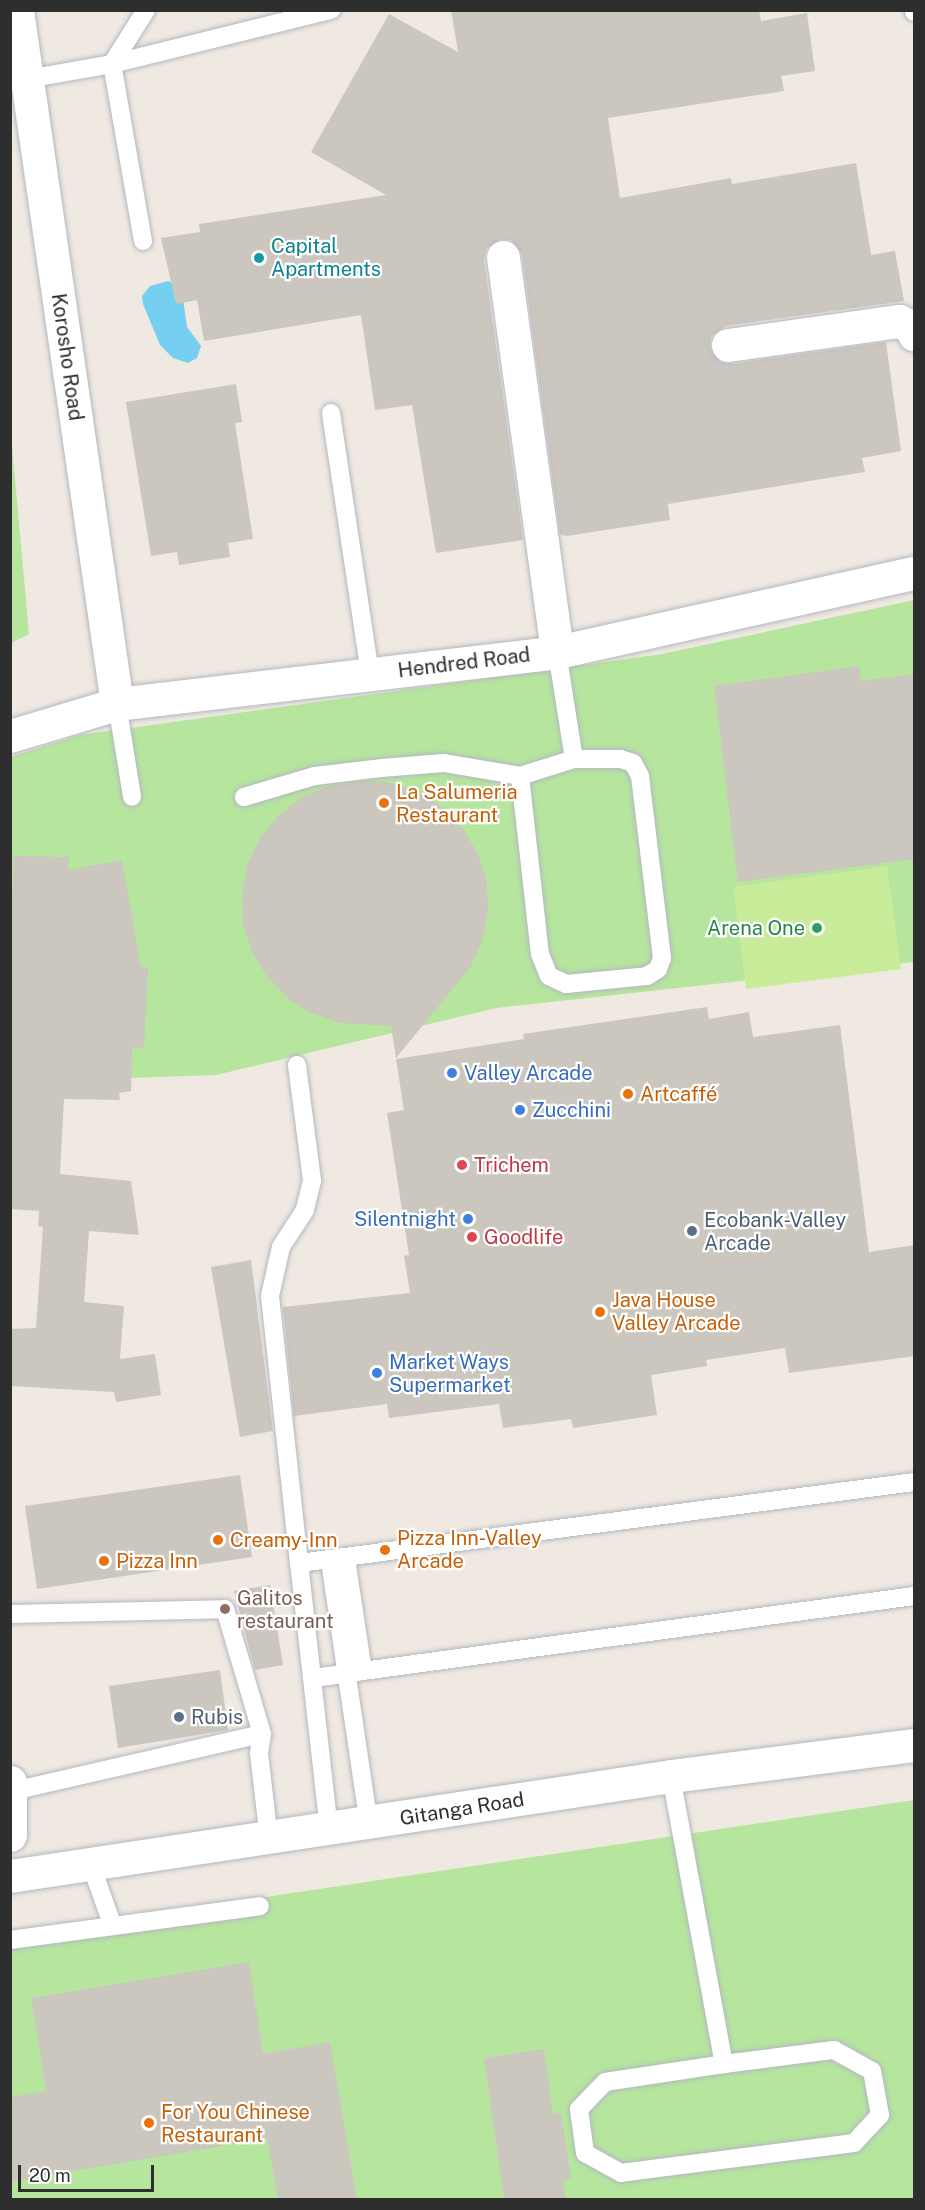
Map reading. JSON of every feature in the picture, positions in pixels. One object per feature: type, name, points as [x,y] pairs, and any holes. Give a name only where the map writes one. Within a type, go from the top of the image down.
[{"type":"street","name":"Korosho Road","points":[[17,10],[117,704]]},
{"type":"street","points":[[502,257],[557,652]]},
{"type":"street","points":[[728,345],[899,321],[911,327],[915,334]]},
{"type":"street","name":"Hendred Road","points":[[10,736],[117,704],[557,652],[915,573]]},
{"type":"street","name":"Gitanga Road","points":[[10,1876],[369,1824],[671,1776],[915,1744]]},
{"type":"street","points":[[10,1835],[12,1787]]},
{"type":"lane","points":[[143,240],[112,64],[146,10]]},
{"type":"lane","points":[[27,79],[112,64],[331,10]]},
{"type":"lane","points":[[331,414],[370,674]]},
{"type":"lane","points":[[557,652],[574,759]]},
{"type":"lane","points":[[117,704],[132,797]]},
{"type":"lane","points":[[244,797],[315,776],[392,767],[444,763],[520,776],[574,759],[621,759],[633,763],[640,776],[662,958],[658,969],[647,976],[566,984],[549,976],[540,954],[520,776]]},
{"type":"lane","points":[[297,1065],[312,1181],[305,1210],[281,1247],[270,1296],[329,1830]]},
{"type":"lane","points":[[299,1563],[338,1560],[915,1482]]},
{"type":"lane","points":[[338,1560],[355,1673],[369,1824]]},
{"type":"lane","points":[[313,1678],[915,1596]]},
{"type":"lane","points":[[10,1614],[225,1608],[262,1734],[259,1753],[269,1839]]},
{"type":"lane","points":[[12,1787],[262,1734]]},
{"type":"lane","points":[[671,1776],[724,2064]]},
{"type":"lane","points":[[91,1864],[112,1924]]},
{"type":"lane","points":[[10,1940],[112,1924],[260,1906]]},
{"type":"lane","points":[[834,2050],[872,2071],[880,2115],[854,2143],[842,2145],[621,2173],[585,2153],[579,2109],[605,2082],[724,2064],[834,2050]]},
{"type":"green space","points":[[10,424],[29,634],[11,643],[10,643]]},
{"type":"green space","points":[[914,600],[914,962],[496,1008],[216,1075],[11,1082],[10,757],[80,735],[662,654]]},
{"type":"green space","name":"Arena One","points":[[887,866],[901,969],[746,989],[733,887]]},
{"type":"green space","points":[[914,1800],[914,2199],[11,2200],[11,1935]]},
{"type":"water","points":[[168,281],[176,285],[183,298],[187,327],[201,346],[197,358],[188,363],[173,358],[160,345],[143,304],[142,296],[150,286]]},
{"type":"building","points":[[451,10],[759,10],[761,21],[807,13],[815,71],[781,76],[784,91],[608,118],[620,198],[731,178],[732,184],[856,163],[871,255],[895,251],[904,301],[725,326],[711,337],[710,348],[720,362],[731,364],[886,342],[901,451],[862,458],[865,472],[668,504],[670,520],[567,536],[560,534],[522,254],[511,240],[500,239],[486,249],[484,260],[523,540],[436,553],[412,405],[375,410],[361,315],[204,341],[197,300],[176,304],[161,238],[200,232],[199,224],[386,195],[311,152],[389,14],[458,52]]},
{"type":"building","points":[[236,384],[242,422],[235,423],[253,539],[228,543],[230,557],[179,565],[177,552],[151,556],[126,402]]},
{"type":"building","points":[[859,666],[861,681],[915,674],[915,859],[738,882],[714,686]]},
{"type":"building","points":[[365,781],[388,783],[417,791],[442,807],[463,829],[478,854],[487,882],[488,911],[482,941],[470,968],[396,1058],[391,1026],[341,1023],[313,1014],[288,999],[267,977],[252,952],[243,924],[242,895],[247,865],[260,838],[279,815],[302,797],[329,786]]},
{"type":"building","points":[[14,856],[69,857],[68,870],[122,860],[141,967],[148,967],[144,1048],[132,1047],[131,1091],[119,1093],[120,1100],[64,1099],[60,1174],[131,1181],[139,1235],[89,1231],[84,1302],[124,1306],[120,1359],[155,1354],[161,1395],[116,1402],[114,1392],[10,1386],[10,1329],[36,1328],[43,1227],[38,1226],[39,1211],[10,1209],[10,933]]},
{"type":"building","points":[[707,1007],[709,1019],[749,1012],[753,1037],[840,1025],[869,1252],[915,1245],[915,1356],[789,1373],[785,1348],[706,1360],[707,1366],[651,1375],[657,1415],[573,1428],[571,1419],[503,1428],[499,1404],[389,1418],[387,1404],[294,1416],[283,1307],[410,1293],[404,1256],[409,1255],[387,1113],[404,1110],[396,1059],[524,1039],[523,1034]]},
{"type":"building","points":[[251,1260],[273,1431],[240,1437],[211,1267]]},
{"type":"building","points":[[240,1475],[252,1557],[37,1589],[25,1506]]},
{"type":"building","points":[[270,1585],[283,1665],[255,1670],[234,1591]]},
{"type":"building","points":[[220,1670],[228,1730],[118,1748],[109,1686]]},
{"type":"building","points":[[249,1962],[263,2054],[330,2042],[357,2199],[278,2199],[267,2138],[10,2182],[10,2097],[46,2091],[31,1998]]},
{"type":"building","points":[[544,2049],[553,2114],[561,2113],[571,2179],[563,2181],[566,2199],[504,2199],[484,2058]]},
{"type":"place","name":"Capital Apartments","points":[[259,258]]},
{"type":"place","name":"La Salumeria Restaurant","points":[[384,803]]},
{"type":"place","name":"Arena One","points":[[817,928]]},
{"type":"place","name":"Valley Arcade","points":[[452,1073]]},
{"type":"place","name":"Artcaffé","points":[[628,1094]]},
{"type":"place","name":"Zucchini","points":[[520,1110]]},
{"type":"place","name":"Trichem","points":[[462,1165]]},
{"type":"place","name":"Silentnight","points":[[468,1219]]},
{"type":"place","name":"Ecobank-Valley Arcade","points":[[692,1231]]},
{"type":"place","name":"Goodlife","points":[[472,1237]]},
{"type":"place","name":"Java House Valley Arcade","points":[[600,1312]]},
{"type":"place","name":"Market Ways Supermarket","points":[[377,1373]]},
{"type":"place","name":"Creamy-Inn","points":[[218,1540]]},
{"type":"place","name":"Pizza Inn-Valley Arcade","points":[[385,1550]]},
{"type":"place","name":"Pizza Inn","points":[[104,1561]]},
{"type":"place","name":"Galitos restaurant","points":[[225,1609]]},
{"type":"place","name":"Rubis","points":[[179,1717]]},
{"type":"place","name":"For You Chinese Restaurant","points":[[149,2123]]}]
